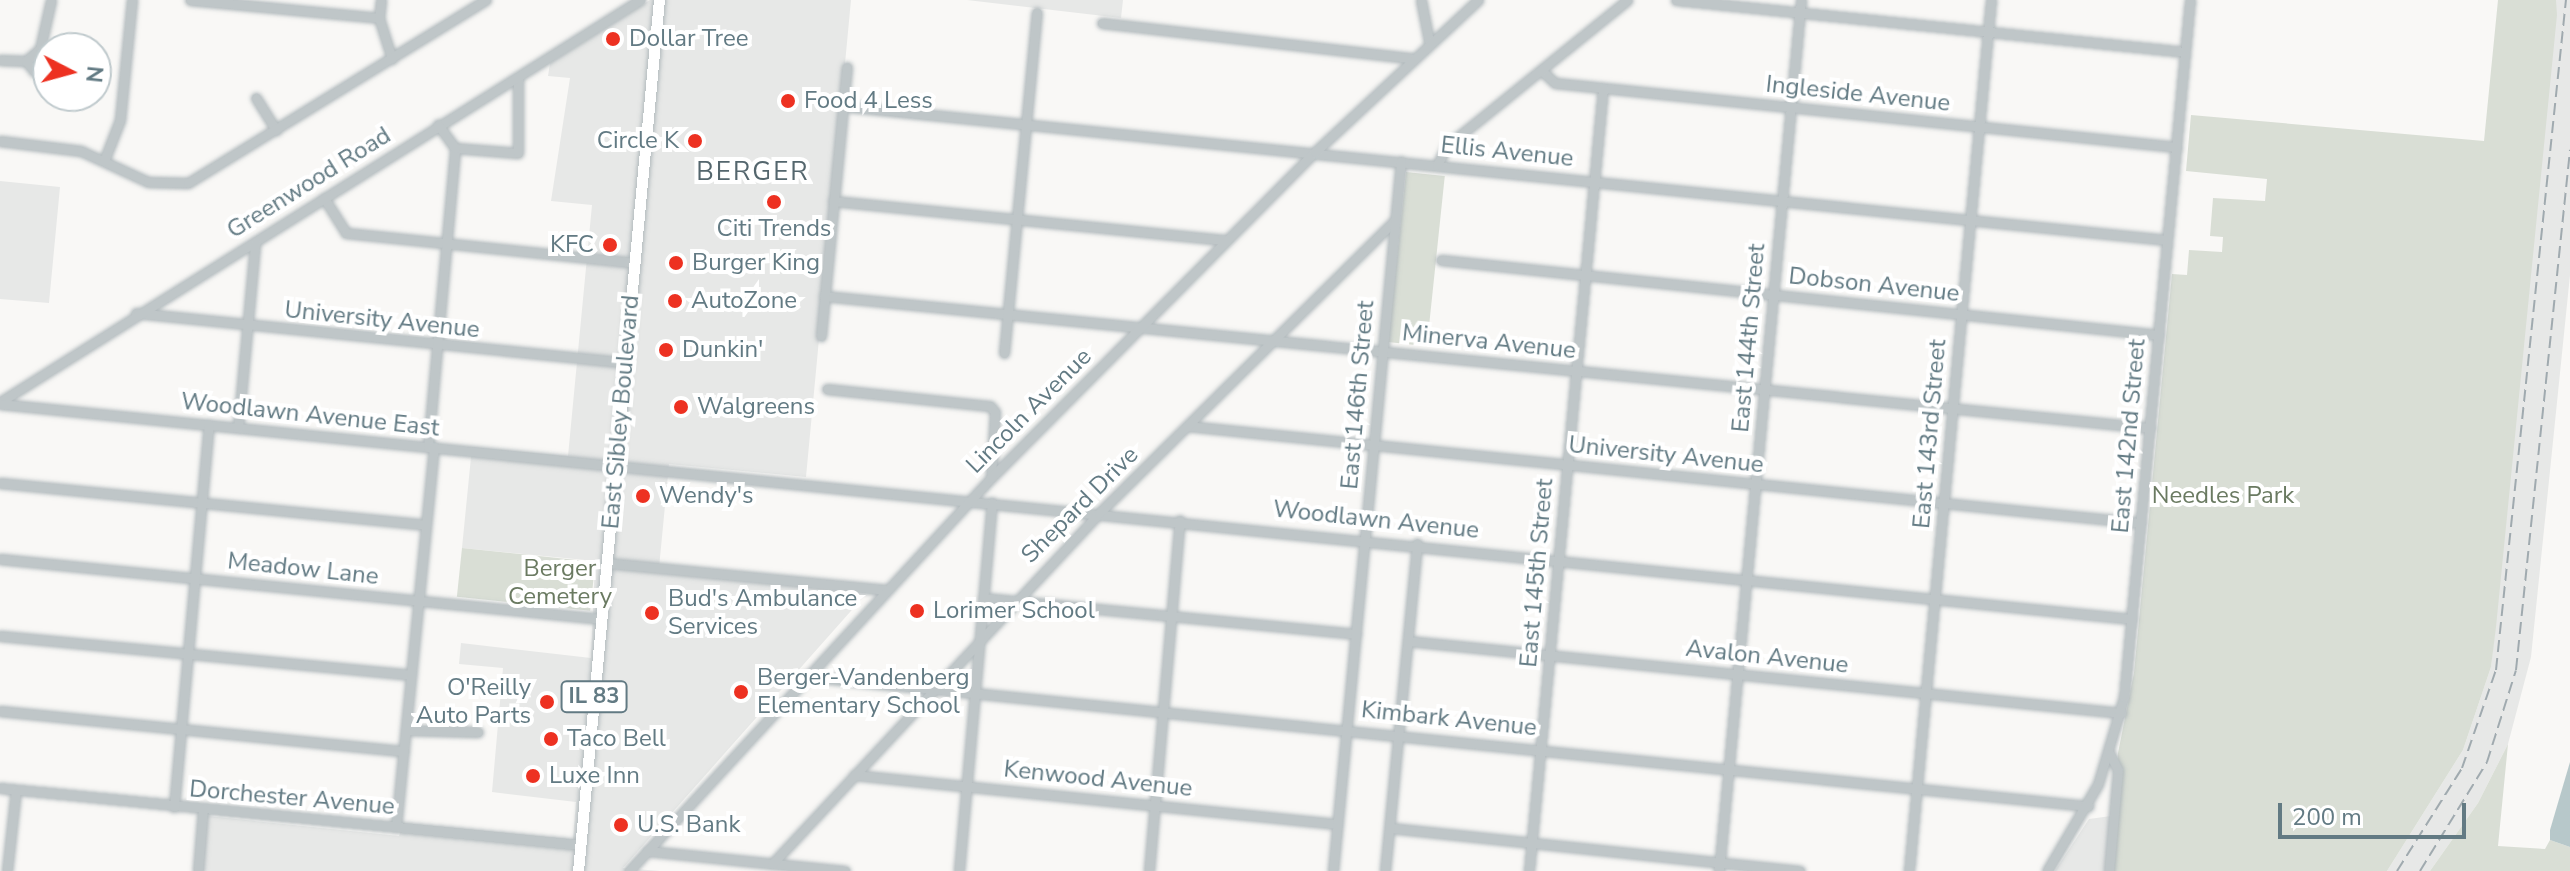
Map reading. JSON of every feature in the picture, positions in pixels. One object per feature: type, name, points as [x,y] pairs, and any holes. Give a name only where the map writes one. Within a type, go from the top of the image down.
[{"type":"main road","name":"East Sibley Boulevard","points":[[578,871],[659,0]]},
{"type":"street","points":[[47,32],[51,0]]},
{"type":"street","points":[[104,161],[120,120],[132,0]]},
{"type":"street","points":[[190,0],[379,18]]},
{"type":"street","points":[[381,0],[379,18],[392,59]]},
{"type":"street","points":[[0,141],[72,149],[104,161],[133,179],[188,183],[486,0]]},
{"type":"street","name":"Greenwood Road","points":[[0,403],[135,313],[255,243],[640,0]]},
{"type":"street","points":[[1421,0],[1429,41]]},
{"type":"street","name":"Lincoln Avenue","points":[[629,871],[969,500],[1315,152],[1429,41],[1478,0]]},
{"type":"street","points":[[1676,0],[2185,52]]},
{"type":"street","name":"East 144th Street","points":[[1720,867],[1801,0]]},
{"type":"street","name":"East 143rd Street","points":[[1909,871],[1991,0]]},
{"type":"street","name":"East 142nd Street","points":[[2109,871],[2118,770],[2110,754],[2121,713],[2132,619],[2190,0]]},
{"type":"street","points":[[1437,165],[1447,146],[1621,2]]},
{"type":"street","points":[[1004,353],[1037,13]]},
{"type":"street","points":[[1102,23],[1411,58]]},
{"type":"street","points":[[0,60],[30,58],[32,64]]},
{"type":"street","points":[[821,336],[847,67]]},
{"type":"street","name":"Ingleside Avenue","points":[[1541,70],[1555,83],[2177,147]]},
{"type":"street","points":[[455,148],[518,153],[518,78]]},
{"type":"street","name":"East 145th Street","points":[[1529,871],[1603,88]]},
{"type":"street","points":[[256,98],[276,130]]},
{"type":"street","name":"Ellis Avenue","points":[[843,106],[2167,240]]},
{"type":"street","points":[[396,827],[426,525],[437,346],[455,148],[438,125]]},
{"type":"street","name":"East 146th Street","points":[[1333,871],[1401,161]]},
{"type":"street","points":[[324,198],[346,233],[635,263]]},
{"type":"street","points":[[833,201],[1226,240]]},
{"type":"street","name":"Shepard Drive","points":[[772,864],[932,688],[1099,513],[1395,220]]},
{"type":"street","points":[[238,428],[255,243]]},
{"type":"street","name":"Dobson Avenue","points":[[1441,260],[2159,335]]},
{"type":"street","name":"Minerva Avenue","points":[[824,296],[2150,428]]},
{"type":"street","name":"University Avenue","points":[[135,313],[626,363]]},
{"type":"street","points":[[827,389],[985,404],[995,412],[991,478]]},
{"type":"street","name":"Woodlawn Avenue East","points":[[0,403],[616,465]]},
{"type":"street","points":[[174,807],[209,425]]},
{"type":"street","name":"University Avenue","points":[[1187,426],[2141,523]]},
{"type":"street","name":"Woodlawn Avenue","points":[[616,465],[1365,538],[2132,619]]},
{"type":"street","points":[[0,483],[426,525]]},
{"type":"street","points":[[959,871],[992,502]]},
{"type":"street","points":[[1149,871],[1180,520]]},
{"type":"street","points":[[1385,871],[1417,544]]},
{"type":"street","name":"Meadow Lane","points":[[0,559],[602,619]]},
{"type":"street","points":[[607,563],[885,590]]},
{"type":"street","points":[[983,598],[1356,634]]},
{"type":"street","points":[[0,636],[411,675]]},
{"type":"street","name":"Avalon Avenue","points":[[1408,641],[2121,713]]},
{"type":"street","name":"Kimbark Avenue","points":[[805,676],[1347,728],[2088,806]]},
{"type":"street","points":[[0,711],[404,751]]},
{"type":"street","points":[[406,730],[478,732]]},
{"type":"street","points":[[2047,871],[2088,806],[2110,754]]},
{"type":"street","name":"Kenwood Avenue","points":[[854,775],[1338,824]]},
{"type":"street","name":"Dorchester Avenue","points":[[0,788],[580,845]]},
{"type":"street","points":[[7,871],[16,790]]},
{"type":"street","points":[[198,871],[203,809]]},
{"type":"street","points":[[1390,828],[1720,867],[1800,871]]},
{"type":"street","points":[[647,851],[845,871]]},
{"type":"shaded area","points":[[650,0],[851,0],[806,477],[669,464],[659,568],[866,594],[623,868],[660,871],[202,871],[207,816],[399,836],[403,823],[573,839],[576,802],[492,792],[503,668],[459,664],[461,643],[591,658],[595,561],[462,548],[472,447],[568,456],[592,205],[551,201],[570,78],[548,76],[550,63]]},
{"type":"shaded area","points":[[967,0],[1123,0],[1121,18]]},
{"type":"shaded area","points":[[2556,0],[2570,0],[2570,275],[2531,657],[2508,744],[2478,803],[2430,871],[2387,871],[2463,750],[2491,667]]},
{"type":"shaded area","points":[[0,181],[60,187],[49,303],[0,299]]},
{"type":"shaded area","points":[[2570,762],[2570,847],[2550,840],[2550,830]]},
{"type":"shaded area","points":[[2111,816],[2106,871],[2055,871],[2089,819]]},
{"type":"green space","name":"Needles Park","points":[[2498,0],[2556,0],[2557,15],[2491,667],[2463,750],[2387,871],[2111,871],[2118,753],[2134,673],[2172,274],[2187,275],[2189,250],[2222,252],[2223,237],[2210,236],[2213,198],[2265,201],[2267,179],[2186,171],[2191,115],[2484,141]]},
{"type":"green space","points":[[1406,172],[1445,176],[1427,346],[1388,342]]},
{"type":"green space","name":"Berger Cemetery","points":[[462,548],[595,562],[590,611],[457,597]]},
{"type":"green space","points":[[2508,744],[2498,846],[2545,849],[2550,840],[2570,847],[2570,871],[2430,871],[2478,803]]},
{"type":"railway","points":[[2397,871],[2462,768],[2496,670],[2566,0]]},
{"type":"railway","points":[[2420,871],[2487,762],[2516,670],[2570,150]]},
{"type":"place","name":"Dollar Tree","points":[[613,39]]},
{"type":"place","name":"Food 4 Less","points":[[788,101]]},
{"type":"place","name":"Circle K","points":[[695,141]]},
{"type":"place","name":"Citi Trends","points":[[774,202]]},
{"type":"place","name":"KFC","points":[[610,245]]},
{"type":"place","name":"Burger King","points":[[676,263]]},
{"type":"place","name":"AutoZone","points":[[675,301]]},
{"type":"place","name":"Dunkin'","points":[[666,350]]},
{"type":"place","name":"Walgreens","points":[[681,407]]},
{"type":"place","name":"Wendy's","points":[[643,496]]},
{"type":"place","name":"Lorimer School","points":[[917,611]]},
{"type":"place","name":"Bud's Ambulance Services","points":[[652,613]]},
{"type":"place","name":"Berger-Vandenberg Elementary School","points":[[741,692]]},
{"type":"place","name":"O'Reilly Auto Parts","points":[[547,702]]},
{"type":"place","name":"Taco Bell","points":[[551,739]]},
{"type":"place","name":"Luxe Inn","points":[[533,776]]},
{"type":"place","name":"U.S. Bank","points":[[621,825]]},
{"type":"district","name":"BERGER","points":[[753,172]]}]
